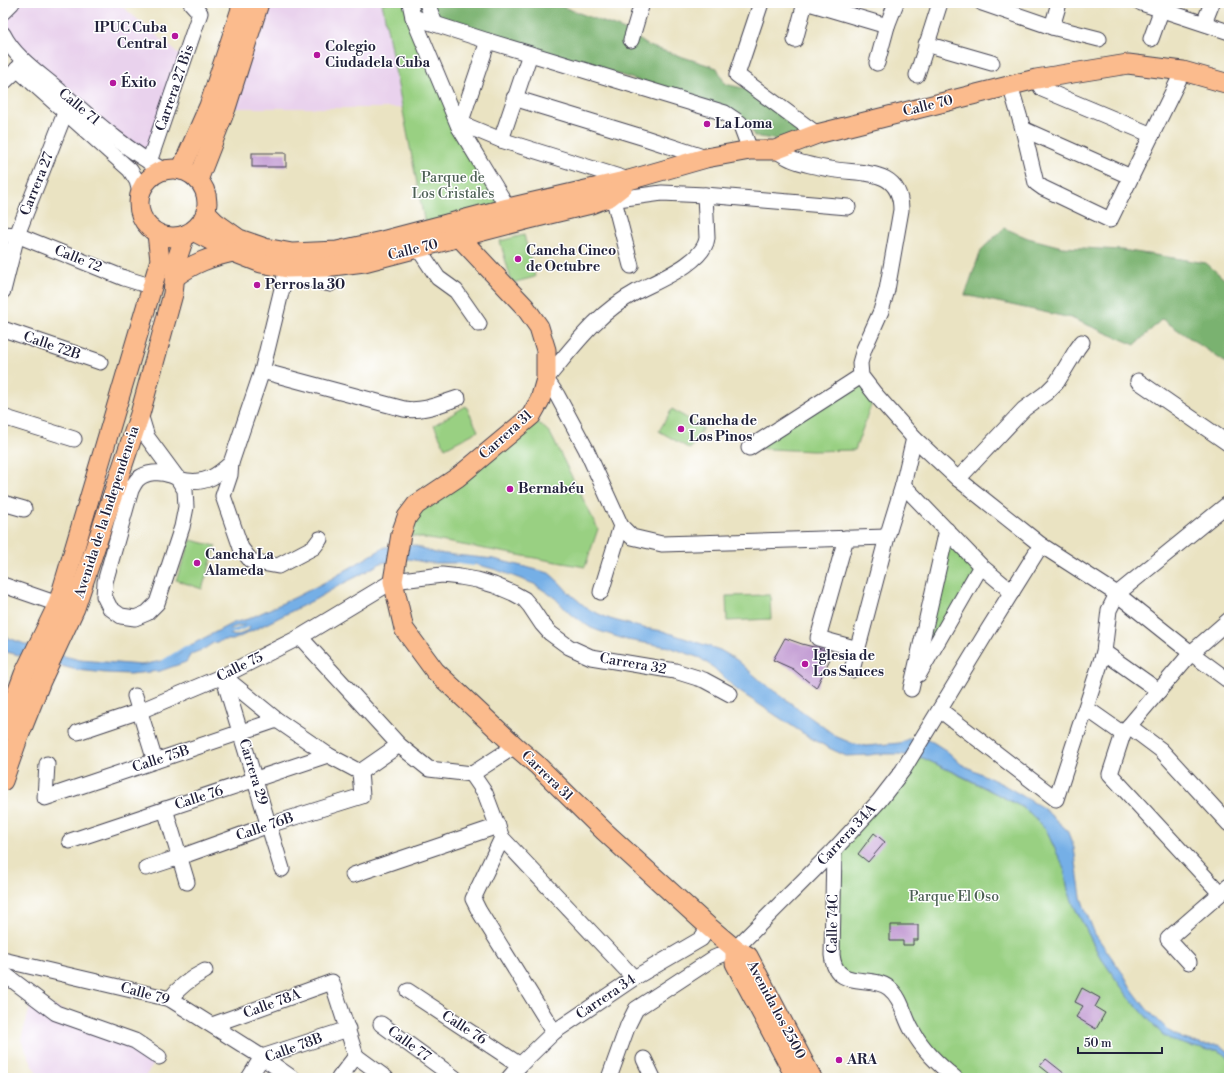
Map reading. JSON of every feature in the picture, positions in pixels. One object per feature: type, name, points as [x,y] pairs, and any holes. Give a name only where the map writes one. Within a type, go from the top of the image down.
[{"type":"main road","points":[[165,167],[191,174],[203,187],[206,196],[206,213],[201,223],[189,233],[175,238],[157,234],[150,230],[144,223],[138,208],[140,192],[145,182],[165,167],[209,106],[243,3]]},
{"type":"main road","points":[[198,180],[226,108],[259,3]]},
{"type":"main road","name":"Calle 70","points":[[189,233],[233,252],[287,272],[364,262],[409,245],[447,224],[508,208],[629,180],[706,158],[750,150],[775,150],[817,134],[1036,79],[1128,64],[1183,71],[1229,84]]},
{"type":"main road","name":"Calle 70","points":[[206,213],[215,222],[239,239],[265,248],[292,253],[336,251],[409,245],[460,238],[606,201],[609,197],[621,189],[629,180]]},
{"type":"main road","name":"Carrera 31","points":[[447,224],[525,307],[535,320],[542,334],[546,350],[546,379],[540,400],[530,416],[458,477],[416,505],[407,517],[401,534],[393,578],[404,629],[435,671],[514,746],[537,765],[604,831],[735,949]]},
{"type":"main road","name":"Avenida de la Independencia","points":[[54,632],[75,608],[110,530],[172,294],[176,262],[189,233]]},
{"type":"main road","name":"Avenida de la Independencia","points":[[3,731],[33,678],[54,632],[58,604],[160,260],[157,234]]},
{"type":"main road","points":[[175,277],[200,261],[233,252]]},
{"type":"main road","name":"Avenida de la Independencia","points":[[3,781],[16,741],[33,678]]},
{"type":"main road","name":"Avenida los 2500","points":[[796,1078],[735,963],[735,949],[748,956],[812,1078]]},
{"type":"street","points":[[3,12],[12,3]]},
{"type":"street","points":[[427,3],[435,24]]},
{"type":"street","points":[[631,40],[642,3]]},
{"type":"street","points":[[761,3],[737,75],[817,134]]},
{"type":"street","points":[[795,40],[805,3]]},
{"type":"street","points":[[809,3],[887,26]]},
{"type":"street","points":[[877,63],[887,26],[896,3]]},
{"type":"street","points":[[917,75],[940,3]]},
{"type":"street","points":[[982,3],[1052,27],[1099,39]]},
{"type":"street","points":[[1052,27],[1059,3]]},
{"type":"street","points":[[1141,3],[1163,6],[1229,32]]},
{"type":"street","points":[[1204,23],[1212,3]]},
{"type":"street","points":[[1151,39],[1163,6]]},
{"type":"street","name":"Carrera 27 Bis","points":[[165,167],[196,8]]},
{"type":"street","points":[[411,10],[435,24],[724,113],[740,123],[750,150]]},
{"type":"street","points":[[411,10],[459,125],[508,208]]},
{"type":"street","name":"Calle 71","points":[[3,34],[21,65],[70,109],[130,170],[137,181],[140,192]]},
{"type":"street","points":[[459,125],[488,41]]},
{"type":"street","points":[[926,44],[992,63]]},
{"type":"street","points":[[501,140],[530,54]]},
{"type":"street","points":[[3,83],[21,65]]},
{"type":"street","points":[[1010,86],[1024,129],[1036,182],[1043,188],[1110,220],[1183,71]]},
{"type":"street","points":[[1036,79],[1042,89],[1152,135]]},
{"type":"street","points":[[514,98],[706,158]]},
{"type":"street","name":"Calle 71","points":[[70,109],[138,156],[165,167]]},
{"type":"street","name":"Carrera 27","points":[[3,291],[10,234],[70,109]]},
{"type":"street","points":[[459,125],[501,140],[629,180]]},
{"type":"street","points":[[1024,129],[1132,177]]},
{"type":"street","points":[[775,150],[792,160],[832,170],[865,172],[880,176],[889,181],[898,193],[901,210],[887,290],[881,311],[860,363],[861,376],[875,394],[914,438],[958,479],[1041,545],[1117,594],[1229,681]]},
{"type":"street","points":[[631,266],[606,201],[662,193],[705,195],[848,207]]},
{"type":"street","points":[[705,195],[707,238],[706,245],[702,251],[678,270],[628,296],[606,313],[585,332],[546,379],[557,395],[586,449],[621,526],[632,537],[662,544],[887,537]]},
{"type":"street","name":"Calle 72","points":[[10,234],[124,278],[153,287]]},
{"type":"street","points":[[409,245],[438,278],[456,291],[479,324]]},
{"type":"street","points":[[320,539],[314,547],[278,566],[251,561],[241,548],[223,496],[230,475],[231,463],[262,371],[287,272],[330,284]]},
{"type":"street","name":"Calle 72B","points":[[3,329],[100,362]]},
{"type":"street","points":[[958,479],[1024,410],[1046,393],[1057,382],[1082,342]]},
{"type":"street","points":[[262,371],[411,410],[427,409],[458,398]]},
{"type":"street","points":[[749,448],[861,376]]},
{"type":"street","points":[[1138,381],[1229,444]]},
{"type":"street","points":[[140,414],[147,437],[178,479],[185,490],[186,507],[182,527],[156,603],[147,613],[135,618],[121,616],[110,608],[104,596],[110,530],[137,480],[144,475],[160,472],[178,479],[193,482],[208,479],[220,474],[231,463]]},
{"type":"street","points":[[3,417],[74,439]]},
{"type":"street","points":[[852,670],[887,537],[903,485],[914,438]]},
{"type":"street","points":[[903,485],[981,566],[1012,592]]},
{"type":"street","points":[[3,502],[24,509]]},
{"type":"street","points":[[940,710],[1056,799],[1104,652],[1109,610],[1117,594],[1229,503]]},
{"type":"street","points":[[601,592],[621,526]]},
{"type":"street","points":[[947,530],[911,689],[981,566]]},
{"type":"street","points":[[846,538],[818,638],[858,649]]},
{"type":"street","name":"Carrera 34A","points":[[609,1078],[628,1025],[636,1009],[714,958],[735,949],[834,850],[879,801],[903,770],[1041,545]]},
{"type":"street","name":"Carrera 32","points":[[393,578],[442,575],[460,576],[478,580],[513,593],[524,599],[550,633],[564,644],[591,657],[675,671],[704,680],[730,694]]},
{"type":"street","name":"Calle 75","points":[[78,732],[140,711],[223,676],[300,637],[393,578]]},
{"type":"street","points":[[3,585],[58,604]]},
{"type":"street","points":[[1189,962],[1168,939],[1225,890],[1110,774],[1126,730],[1191,653],[1229,620]]},
{"type":"street","points":[[300,637],[400,745],[429,769],[472,774],[514,746]]},
{"type":"street","points":[[1104,652],[1159,691]]},
{"type":"street","points":[[223,676],[277,720],[328,755],[360,772],[400,745]]},
{"type":"street","name":"Carrera 29","points":[[223,676],[282,869]]},
{"type":"street","points":[[136,696],[155,761]]},
{"type":"street","points":[[1087,705],[1161,750],[1229,824]]},
{"type":"street","name":"Calle 75B","points":[[47,764],[45,798],[277,720]]},
{"type":"street","name":"Calle 76","points":[[70,841],[328,755]]},
{"type":"street","name":"Calle 76B","points":[[146,868],[269,825],[362,796],[360,772]]},
{"type":"street","points":[[472,774],[484,793],[500,832],[634,978]]},
{"type":"street","points":[[165,809],[187,882]]},
{"type":"street","points":[[353,875],[500,832]]},
{"type":"street","points":[[500,832],[473,899],[554,1032]]},
{"type":"street","name":"Calle 74C","points":[[834,850],[832,955],[836,968],[842,975],[849,978],[861,981],[877,982],[890,988],[899,999],[911,1028],[924,1048],[940,1066],[955,1078]]},
{"type":"street","points":[[817,866],[828,870],[833,877]]},
{"type":"street","name":"Carrera 34","points":[[509,1078],[520,1065],[554,1032],[634,978],[701,940],[709,927]]},
{"type":"street","name":"Calle 79","points":[[3,960],[170,999],[262,1057],[292,1078]]},
{"type":"street","points":[[170,999],[176,990],[183,984],[205,971]]},
{"type":"street","points":[[3,974],[56,1013],[136,1041],[159,1057]]},
{"type":"street","name":"Calle 78A","points":[[212,1025],[332,982],[348,1029]]},
{"type":"street","name":"Calle 76","points":[[408,992],[520,1065]]},
{"type":"street","name":"Calle 77","points":[[381,1024],[455,1078]]},
{"type":"street","points":[[348,1029],[356,1056],[386,1078]]},
{"type":"street","name":"Calle 78B","points":[[249,1078],[262,1057],[348,1029]]},
{"type":"street","points":[[339,1078],[356,1056]]},
{"type":"street","points":[[644,1059],[653,1078]]},
{"type":"shaded area","name":"Éxito","points":[[12,3],[118,3],[185,59],[149,162],[3,34],[3,12]]},
{"type":"shaded area","name":"Colegio Ciudadela Cuba","points":[[259,3],[382,3],[402,108],[226,108]]},
{"type":"shaded area","points":[[33,996],[159,1057],[144,1078],[39,1078],[21,1040]]},
{"type":"green space","name":"Parque de Los Cristales","points":[[382,3],[410,3],[413,17],[508,208],[426,230]]},
{"type":"green space","points":[[414,3],[552,3],[625,30],[649,46],[717,68],[725,84],[747,89],[805,133],[778,140],[754,136],[749,124],[731,109],[418,13]]},
{"type":"green space","points":[[1004,228],[1028,238],[1062,247],[1122,250],[1206,263],[1229,283],[1229,365],[1162,319],[1135,345],[1071,318],[965,295],[981,250]]},
{"type":"green space","name":"Cancha Cinco de Octubre","points":[[524,235],[535,277],[512,283],[500,241]]},
{"type":"green space","points":[[861,376],[875,394],[855,450],[813,451],[749,448]]},
{"type":"green space","points":[[466,406],[478,431],[445,448],[434,425]]},
{"type":"green space","name":"Cancha de Los Pinos","points":[[672,409],[703,428],[690,449],[659,431]]},
{"type":"green space","name":"Bernabéu","points":[[531,416],[550,433],[598,529],[585,567],[401,534],[407,517]]},
{"type":"green space","points":[[947,530],[981,566],[911,689]]},
{"type":"green space","name":"Cancha La Alameda","points":[[191,540],[216,546],[202,589],[176,580]]},
{"type":"green space","points":[[770,595],[771,619],[727,621],[726,596]]},
{"type":"green space","name":"Parque El Oso","points":[[912,756],[923,758],[969,780],[1022,807],[1030,813],[1046,830],[1064,868],[1068,890],[1074,906],[1099,955],[1127,995],[1162,1034],[1184,1044],[1209,1050],[1217,1050],[1223,1053],[1229,1058],[1229,1078],[955,1078],[940,1066],[899,999],[838,972],[834,850]]},
{"type":"water","points":[[413,545],[435,553],[494,559],[549,573],[588,609],[610,619],[643,628],[663,631],[720,650],[737,660],[762,682],[837,737],[854,744],[866,746],[900,743],[908,739],[928,739],[947,751],[961,764],[1004,785],[1043,808],[1067,830],[1074,848],[1081,897],[1086,912],[1095,934],[1124,975],[1131,988],[1146,1008],[1169,1031],[1181,1038],[1203,1045],[1219,1045],[1229,1052],[1229,1058],[1217,1050],[1194,1047],[1173,1041],[1162,1034],[1127,995],[1099,955],[1074,906],[1068,890],[1064,868],[1046,830],[1030,813],[1022,807],[923,758],[898,754],[846,756],[812,739],[737,690],[714,668],[700,658],[669,647],[627,640],[591,628],[569,613],[555,598],[534,584],[497,570],[475,564],[429,563],[409,559],[381,563],[316,599],[248,633],[233,640],[224,640],[213,643],[204,649],[191,654],[186,662],[160,671],[130,674],[77,670],[3,651],[3,636],[44,651],[80,660],[141,665],[167,660],[181,653],[185,648],[233,623],[248,619],[331,579],[385,547]],"holes":[[[248,625],[250,628],[243,633],[235,636],[227,633],[235,627]]]},
{"type":"building","points":[[252,153],[286,153],[286,167],[252,167]]},
{"type":"building","name":"Iglesia de Los Sauces","points":[[785,638],[825,650],[832,655],[816,688],[793,669],[773,660]]},
{"type":"building","points":[[874,833],[885,842],[868,862],[858,854]]},
{"type":"building","points":[[890,925],[918,925],[918,940],[913,940],[913,945],[903,945],[903,941],[890,941]]},
{"type":"building","points":[[1082,988],[1100,998],[1095,1007],[1105,1013],[1096,1029],[1076,1017],[1083,1006],[1075,1002]]},
{"type":"building","points":[[1046,1059],[1070,1078],[1055,1078],[1040,1066]]},
{"type":"waterway","points":[[457,562],[473,564]]},
{"type":"waterway","points":[[224,634],[252,624]]},
{"type":"waterway","points":[[163,662],[189,647]]},
{"type":"place","name":"IPUC Cuba Central","points":[[175,36]]},
{"type":"place","name":"Colegio Ciudadela Cuba","points":[[317,55]]},
{"type":"place","name":"Éxito","points":[[113,83]]},
{"type":"place","name":"La Loma","points":[[707,124]]},
{"type":"place","name":"Cancha Cinco de Octubre","points":[[518,259]]},
{"type":"place","name":"Perros la 30","points":[[257,285]]},
{"type":"place","name":"Cancha de Los Pinos","points":[[681,429]]},
{"type":"place","name":"Bernabéu","points":[[510,489]]},
{"type":"place","name":"Cancha La Alameda","points":[[197,563]]},
{"type":"place","name":"Iglesia de Los Sauces","points":[[805,664]]},
{"type":"place","name":"ARA","points":[[839,1060]]}]
